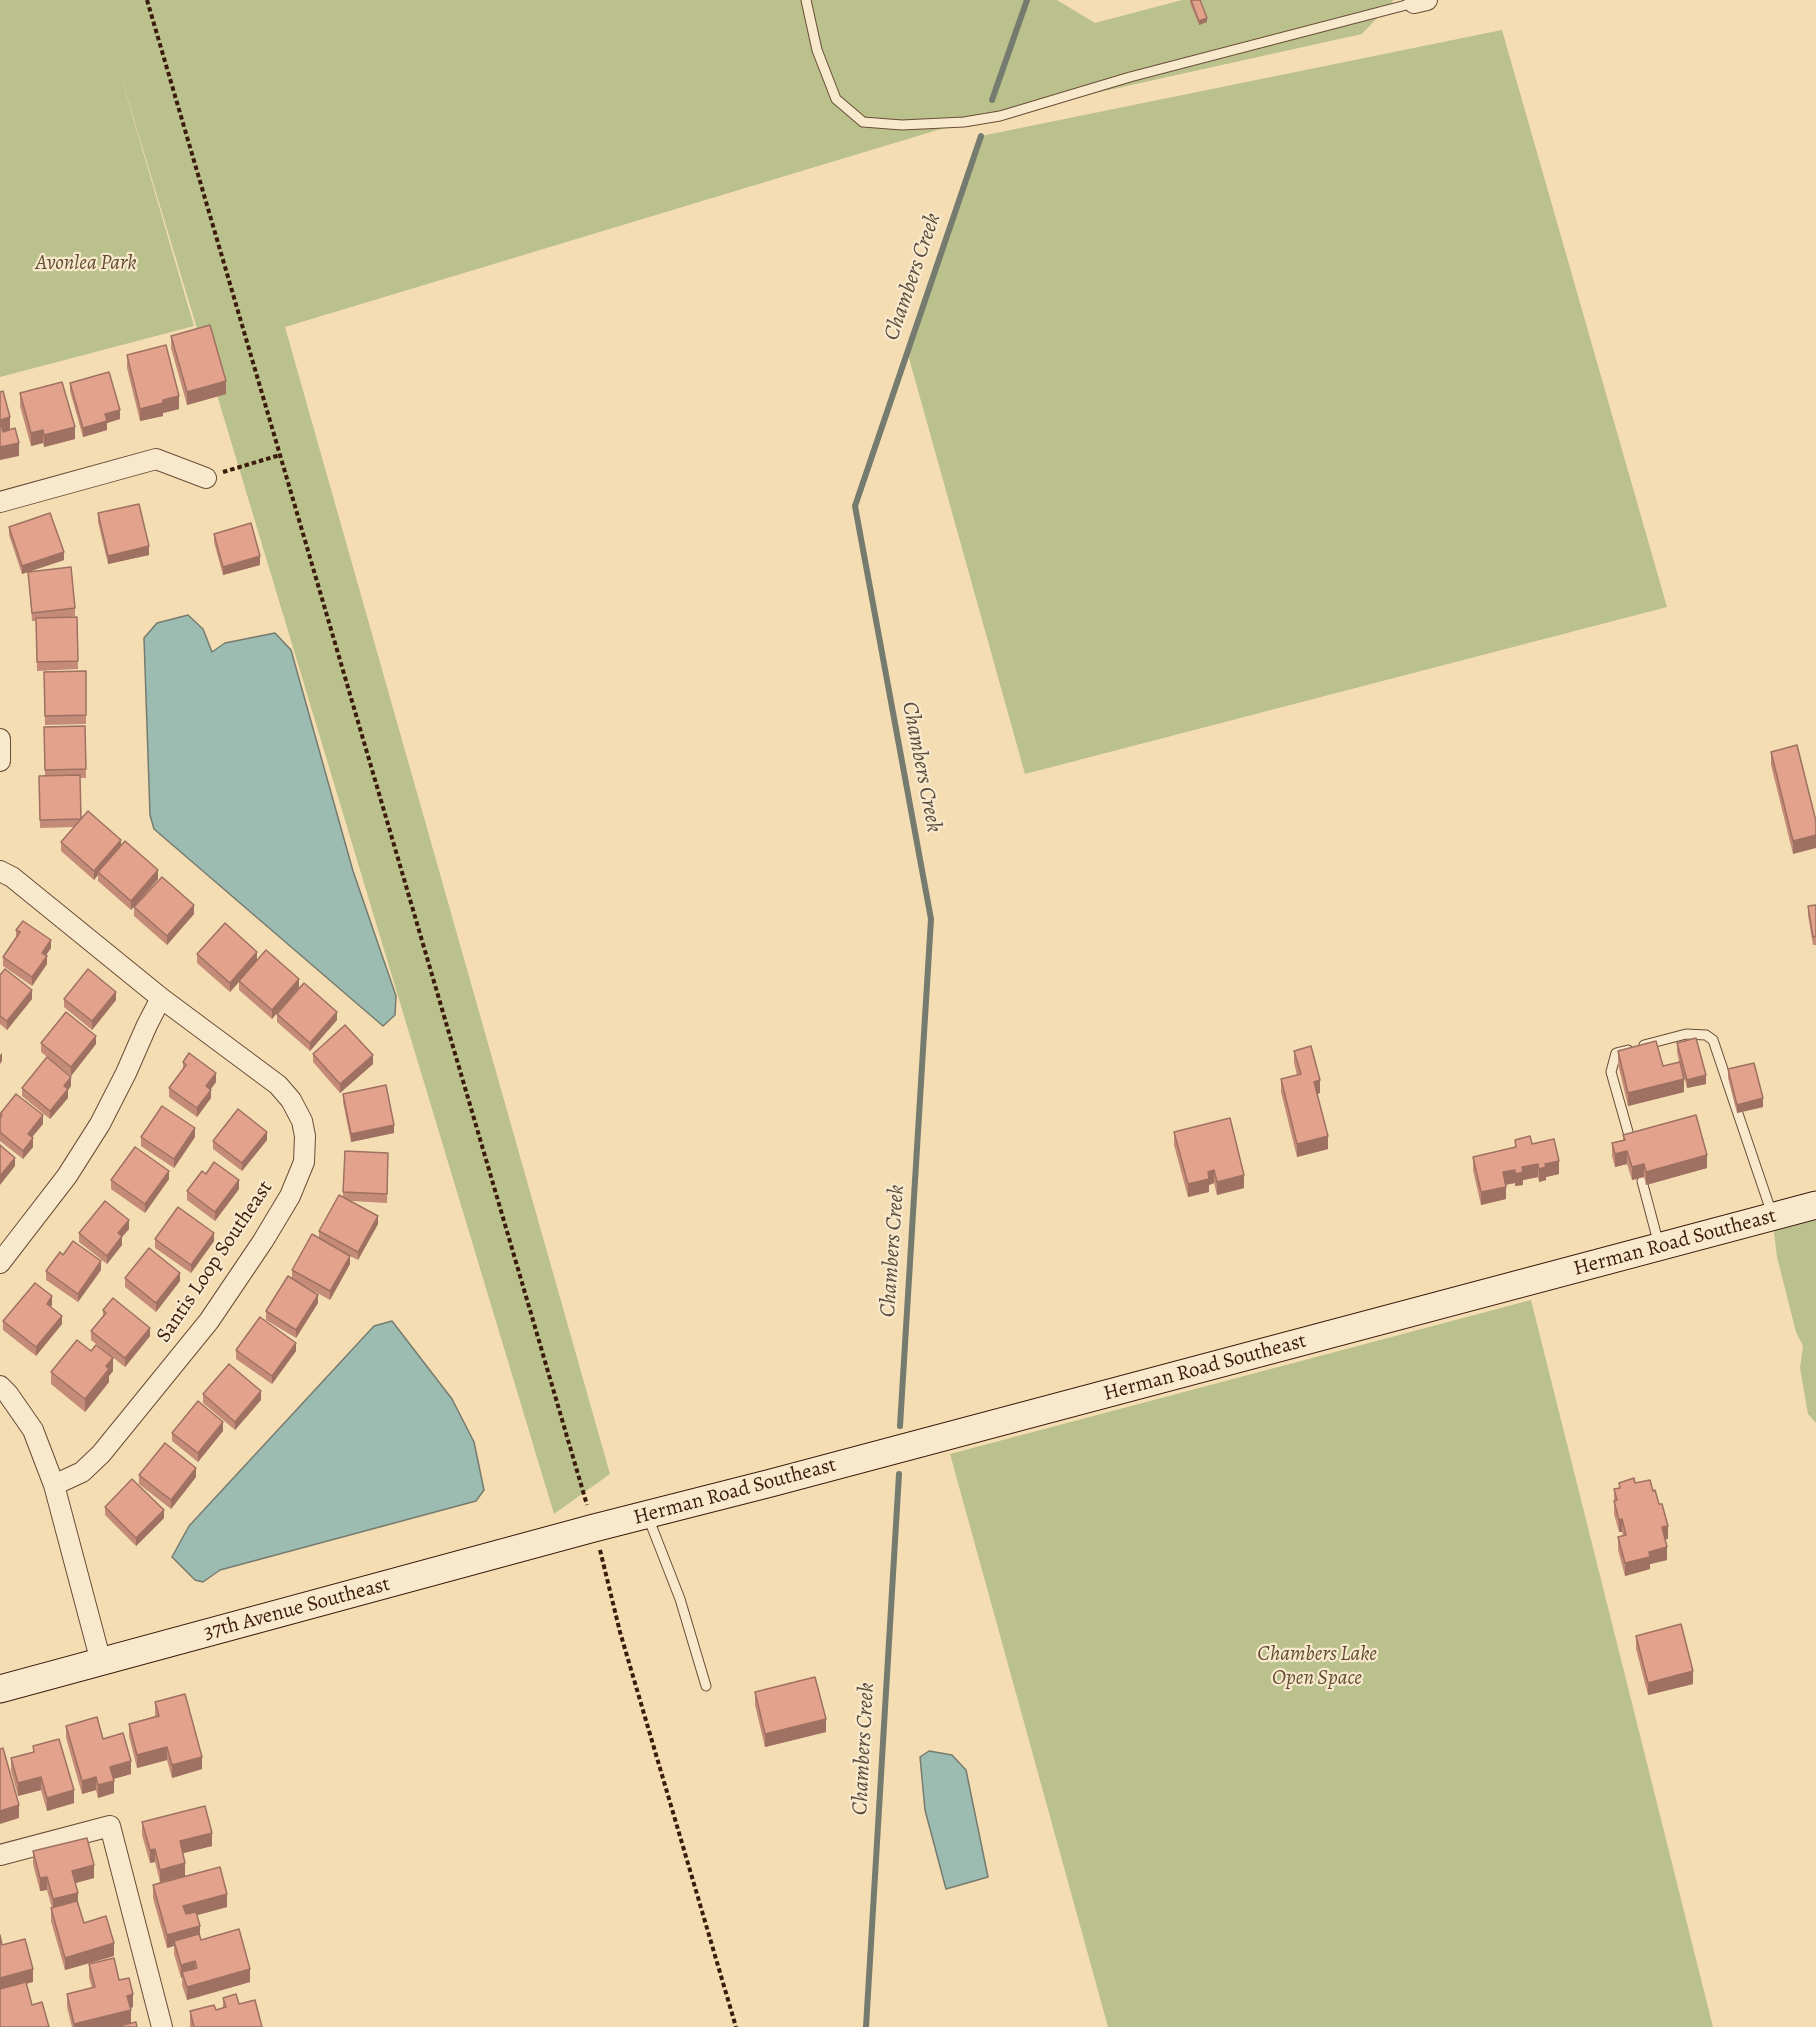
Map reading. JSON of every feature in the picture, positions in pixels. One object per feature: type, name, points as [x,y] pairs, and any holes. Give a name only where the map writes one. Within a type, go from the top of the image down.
[{"type":"street","points":[[0,502],[156,459],[206,478]]},
{"type":"street","points":[[0,739],[0,761]]},
{"type":"street","name":"Santis Loop Southeast","points":[[0,871],[12,877],[161,998],[278,1085],[291,1100],[302,1121],[306,1136],[304,1162],[299,1178],[282,1210],[209,1321],[101,1455],[82,1472],[54,1485]]},
{"type":"street","points":[[0,1263],[67,1176],[100,1124],[161,998]]},
{"type":"street","name":"Herman Road Southeast","points":[[593,1526],[648,1515],[1816,1205]]},
{"type":"street","points":[[0,1386],[33,1430],[54,1485],[101,1662]]},
{"type":"street","name":"37th Avenue Southeast","points":[[0,1689],[593,1526]]},
{"type":"street","points":[[0,1855],[110,1826],[162,2027]]},
{"type":"lane","points":[[806,0],[817,50],[836,99],[863,122],[902,125],[964,122],[1000,116],[1119,80],[1408,3]]},
{"type":"lane","points":[[1632,1147],[1611,1072],[1616,1053],[1686,1034],[1706,1035],[1713,1040],[1772,1217]]},
{"type":"lane","points":[[1642,1181],[1660,1247]]},
{"type":"lane","points":[[648,1515],[681,1599],[706,1686]]},
{"type":"path","points":[[147,0],[593,1526],[620,1632],[736,2027]]},
{"type":"path","points":[[206,478],[280,455]]},
{"type":"green space","name":"Avonlea Park","points":[[0,0],[1057,0],[1095,23],[1182,0],[1394,0],[1362,34],[964,122],[285,327],[610,1474],[554,1514],[117,63],[194,326],[0,377]]},
{"type":"green space","points":[[1502,30],[1667,607],[1025,774],[907,351],[981,136]]},
{"type":"green space","points":[[1816,1205],[1816,1423],[1808,1414],[1800,1368],[1803,1346],[1796,1332],[1777,1257],[1772,1217]]},
{"type":"green space","name":"Chambers Lake Open Space","points":[[1531,1300],[1713,2027],[1108,2027],[950,1454]]},
{"type":"water","points":[[188,615],[203,629],[212,652],[225,643],[275,633],[291,650],[353,871],[396,996],[395,1015],[383,1026],[154,829],[150,815],[144,638],[157,623]]},
{"type":"water","points":[[392,1321],[452,1399],[474,1442],[484,1490],[476,1501],[220,1570],[203,1582],[195,1580],[172,1557],[189,1526],[374,1326]]},
{"type":"water","points":[[929,1751],[952,1755],[966,1770],[988,1877],[946,1889],[925,1810],[920,1757]]},
{"type":"building","points":[[1191,0],[1200,0],[1207,18],[1199,21]]},
{"type":"building","points":[[210,325],[226,381],[187,392],[171,336]]},
{"type":"building","points":[[166,345],[179,396],[140,409],[127,355]]},
{"type":"building","points":[[109,372],[120,410],[105,414],[107,421],[83,428],[70,383]]},
{"type":"building","points":[[62,382],[75,427],[44,435],[43,430],[31,433],[20,393]]},
{"type":"building","points":[[3,391],[10,417],[0,420],[0,392]]},
{"type":"building","points":[[0,420],[3,432],[15,428],[19,443],[0,447]]},
{"type":"building","points":[[139,504],[149,546],[108,556],[98,513]]},
{"type":"building","points":[[50,513],[64,552],[22,566],[9,527]]},
{"type":"building","points":[[251,523],[260,556],[223,567],[214,534]]},
{"type":"building","points":[[71,567],[75,608],[32,613],[28,572]]},
{"type":"building","points":[[77,617],[78,661],[37,662],[36,618]]},
{"type":"building","points":[[86,671],[86,715],[45,716],[44,672]]},
{"type":"building","points":[[85,726],[86,769],[45,770],[44,727]]},
{"type":"building","points":[[1797,745],[1816,821],[1816,835],[1793,841],[1771,752]]},
{"type":"building","points":[[80,775],[81,819],[40,820],[39,776]]},
{"type":"building","points":[[88,811],[121,840],[94,871],[61,842]]},
{"type":"building","points":[[125,841],[158,870],[131,901],[98,872]]},
{"type":"building","points":[[162,877],[194,905],[167,936],[134,907]]},
{"type":"building","points":[[1816,905],[1816,936],[1813,937],[1808,906]]},
{"type":"building","points":[[23,921],[51,940],[42,953],[47,956],[32,977],[3,957],[20,932],[16,930]]},
{"type":"building","points":[[225,923],[257,952],[230,983],[197,954]]},
{"type":"building","points":[[266,950],[299,979],[272,1010],[239,981]]},
{"type":"building","points":[[5,969],[32,990],[7,1021],[0,1016],[0,975]]},
{"type":"building","points":[[88,969],[116,992],[92,1021],[64,999]]},
{"type":"building","points":[[304,983],[337,1012],[310,1043],[277,1014]]},
{"type":"building","points":[[66,1012],[96,1036],[71,1067],[41,1043]]},
{"type":"building","points":[[345,1025],[373,1055],[340,1084],[313,1054]]},
{"type":"building","points":[[1696,1038],[1706,1075],[1687,1080],[1677,1043]]},
{"type":"building","points":[[1656,1041],[1663,1066],[1680,1062],[1684,1079],[1628,1093],[1618,1051]]},
{"type":"building","points":[[1311,1046],[1320,1080],[1314,1082],[1328,1136],[1297,1144],[1281,1079],[1301,1074],[1294,1051]]},
{"type":"building","points":[[189,1053],[216,1073],[206,1086],[211,1090],[197,1108],[169,1088],[186,1065],[183,1062]]},
{"type":"building","points":[[47,1057],[71,1077],[64,1086],[68,1089],[50,1111],[22,1088]]},
{"type":"building","points":[[1754,1063],[1763,1098],[1737,1105],[1728,1069]]},
{"type":"building","points":[[386,1085],[394,1125],[351,1134],[343,1094]]},
{"type":"building","points":[[16,1094],[43,1115],[28,1134],[33,1138],[23,1151],[0,1132],[2,1115],[0,1114]]},
{"type":"building","points":[[162,1106],[195,1128],[174,1159],[141,1137]]},
{"type":"building","points":[[238,1109],[267,1132],[242,1163],[213,1141]]},
{"type":"building","points":[[1696,1115],[1707,1155],[1646,1172],[1644,1164],[1632,1167],[1627,1151],[1615,1154],[1612,1143],[1625,1140],[1623,1135]]},
{"type":"building","points":[[1230,1118],[1244,1175],[1217,1182],[1214,1170],[1208,1172],[1209,1179],[1188,1184],[1174,1132]]},
{"type":"building","points":[[1530,1136],[1532,1144],[1554,1139],[1559,1161],[1545,1164],[1546,1167],[1539,1169],[1538,1164],[1522,1167],[1523,1172],[1515,1174],[1515,1170],[1503,1172],[1506,1187],[1481,1192],[1473,1157],[1516,1147],[1515,1140]]},
{"type":"building","points":[[0,1145],[15,1158],[0,1176]]},
{"type":"building","points":[[135,1147],[169,1171],[145,1204],[111,1180]]},
{"type":"building","points":[[345,1151],[388,1153],[387,1194],[343,1192]]},
{"type":"building","points":[[214,1162],[239,1180],[215,1212],[187,1191],[202,1171],[206,1174]]},
{"type":"building","points":[[339,1195],[378,1216],[358,1252],[319,1231]]},
{"type":"building","points":[[105,1201],[129,1220],[118,1233],[122,1236],[107,1256],[79,1233]]},
{"type":"building","points":[[178,1207],[214,1233],[191,1265],[155,1239]]},
{"type":"building","points":[[312,1234],[350,1256],[330,1291],[292,1270]]},
{"type":"building","points":[[73,1241],[101,1261],[78,1294],[46,1271],[60,1252],[63,1255]]},
{"type":"building","points":[[149,1248],[180,1273],[156,1303],[125,1278]]},
{"type":"building","points":[[288,1276],[318,1295],[296,1330],[266,1311]]},
{"type":"building","points":[[35,1283],[52,1296],[47,1304],[62,1316],[36,1347],[3,1321]]},
{"type":"building","points":[[113,1298],[150,1328],[125,1358],[91,1331],[106,1313],[103,1310]]},
{"type":"building","points":[[260,1317],[296,1343],[272,1376],[236,1350]]},
{"type":"building","points":[[77,1340],[91,1351],[96,1345],[113,1358],[106,1366],[109,1369],[85,1399],[51,1372]]},
{"type":"building","points":[[229,1364],[261,1391],[235,1422],[203,1394]]},
{"type":"building","points":[[198,1401],[223,1422],[198,1453],[172,1433]]},
{"type":"building","points":[[165,1443],[196,1468],[171,1500],[139,1475]]},
{"type":"building","points":[[1634,1478],[1635,1483],[1650,1480],[1659,1504],[1662,1504],[1668,1526],[1662,1527],[1667,1547],[1649,1552],[1650,1557],[1625,1563],[1618,1537],[1626,1535],[1614,1501],[1617,1500],[1614,1489],[1620,1488],[1619,1483]]},
{"type":"building","points":[[132,1479],[164,1510],[136,1538],[105,1507]]},
{"type":"building","points":[[1681,1624],[1693,1671],[1648,1683],[1636,1636]]},
{"type":"building","points":[[815,1677],[826,1719],[765,1734],[755,1692]]},
{"type":"building","points":[[185,1694],[202,1757],[172,1765],[167,1747],[137,1755],[129,1724],[159,1716],[155,1702]]},
{"type":"building","points":[[97,1717],[103,1739],[123,1733],[131,1761],[110,1767],[114,1781],[98,1785],[96,1777],[82,1781],[66,1726]]},
{"type":"building","points":[[59,1739],[74,1790],[47,1798],[41,1777],[18,1783],[11,1758],[34,1752],[33,1746]]},
{"type":"building","points":[[3,1748],[19,1805],[0,1811],[0,1749]]},
{"type":"building","points":[[205,1806],[212,1833],[180,1841],[185,1863],[160,1870],[155,1849],[150,1850],[142,1822]]},
{"type":"building","points":[[87,1838],[94,1865],[72,1871],[78,1893],[53,1899],[47,1877],[40,1878],[33,1851]]},
{"type":"building","points":[[220,1867],[227,1894],[183,1906],[186,1914],[196,1912],[200,1926],[167,1935],[153,1885]]},
{"type":"building","points":[[77,1901],[84,1923],[106,1916],[114,1943],[65,1958],[51,1908]]},
{"type":"building","points":[[239,1929],[250,1969],[187,1987],[182,1972],[197,1968],[195,1961],[181,1965],[174,1941],[199,1934],[201,1940]]},
{"type":"building","points":[[0,1935],[2,1945],[25,1939],[33,1969],[0,1978]]},
{"type":"building","points":[[114,1958],[119,1980],[129,1978],[133,1994],[127,1996],[131,2010],[74,2024],[67,1994],[95,1987],[89,1964]]},
{"type":"building","points":[[26,1982],[32,2005],[42,2002],[49,2027],[0,2027],[0,1989]]},
{"type":"building","points":[[236,1994],[239,2004],[255,2000],[262,2027],[194,2027],[190,2011],[214,2005],[216,2010],[226,2007],[223,1998]]},
{"type":"building","points":[[136,2022],[137,2027],[115,2027]]},
{"type":"waterway","name":"Chambers Creek","points":[[992,100],[1027,0]]},
{"type":"waterway","name":"Chambers Creek","points":[[900,1426],[931,919],[855,506],[981,136]]},
{"type":"waterway","name":"Chambers Creek","points":[[866,2027],[899,1474]]}]
